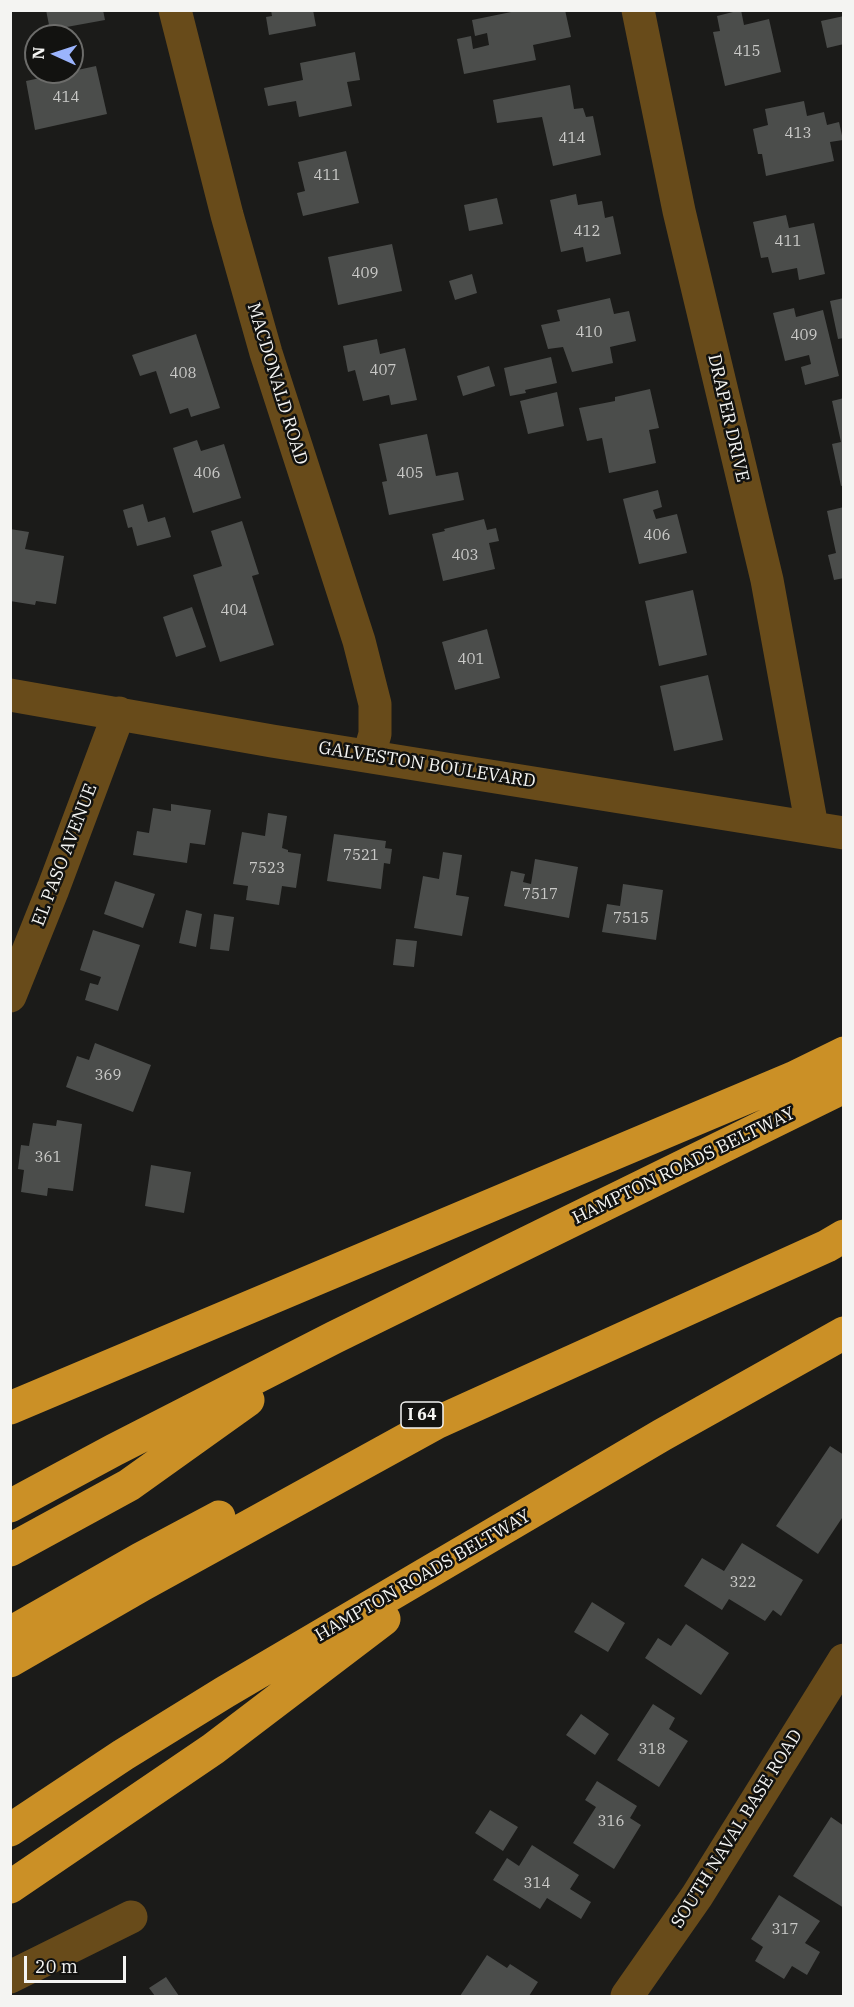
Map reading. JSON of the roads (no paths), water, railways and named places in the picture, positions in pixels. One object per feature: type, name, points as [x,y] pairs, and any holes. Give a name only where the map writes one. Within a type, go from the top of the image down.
[{"type":"highway","points":[[10,1408],[793,1078],[843,1053]]},
{"type":"highway","name":"HAMPTON ROADS BELTWAY","points":[[10,1506],[335,1337],[843,1087]]},
{"type":"highway","name":"I 64","points":[[10,1633],[140,1559],[298,1476],[843,1216]]},
{"type":"highway","points":[[10,1661],[142,1585],[436,1423],[827,1246],[843,1236]]},
{"type":"highway","name":"HAMPTON ROADS BELTWAY","points":[[10,1830],[123,1755],[225,1692],[662,1435],[843,1333]]},
{"type":"highway","points":[[10,1550],[129,1485],[335,1337]]},
{"type":"highway","points":[[10,1887],[213,1749],[500,1531]]},
{"type":"street","name":"MACDONALD ROAD","points":[[175,10],[227,215],[263,341],[359,641],[375,704],[375,734],[369,755]]},
{"type":"street","name":"DRAPER DRIVE","points":[[638,10],[679,211],[767,580],[812,827]]},
{"type":"street","name":"GALVESTON BOULEVARD","points":[[10,694],[272,741],[843,833]]},
{"type":"street","name":"EL PASO AVENUE","points":[[10,996],[53,889],[118,713]]},
{"type":"street","name":"SOUTH NAVAL BASE ROAD","points":[[627,1996],[697,1896],[843,1660]]},
{"type":"street","points":[[10,1977],[131,1917]]}]
